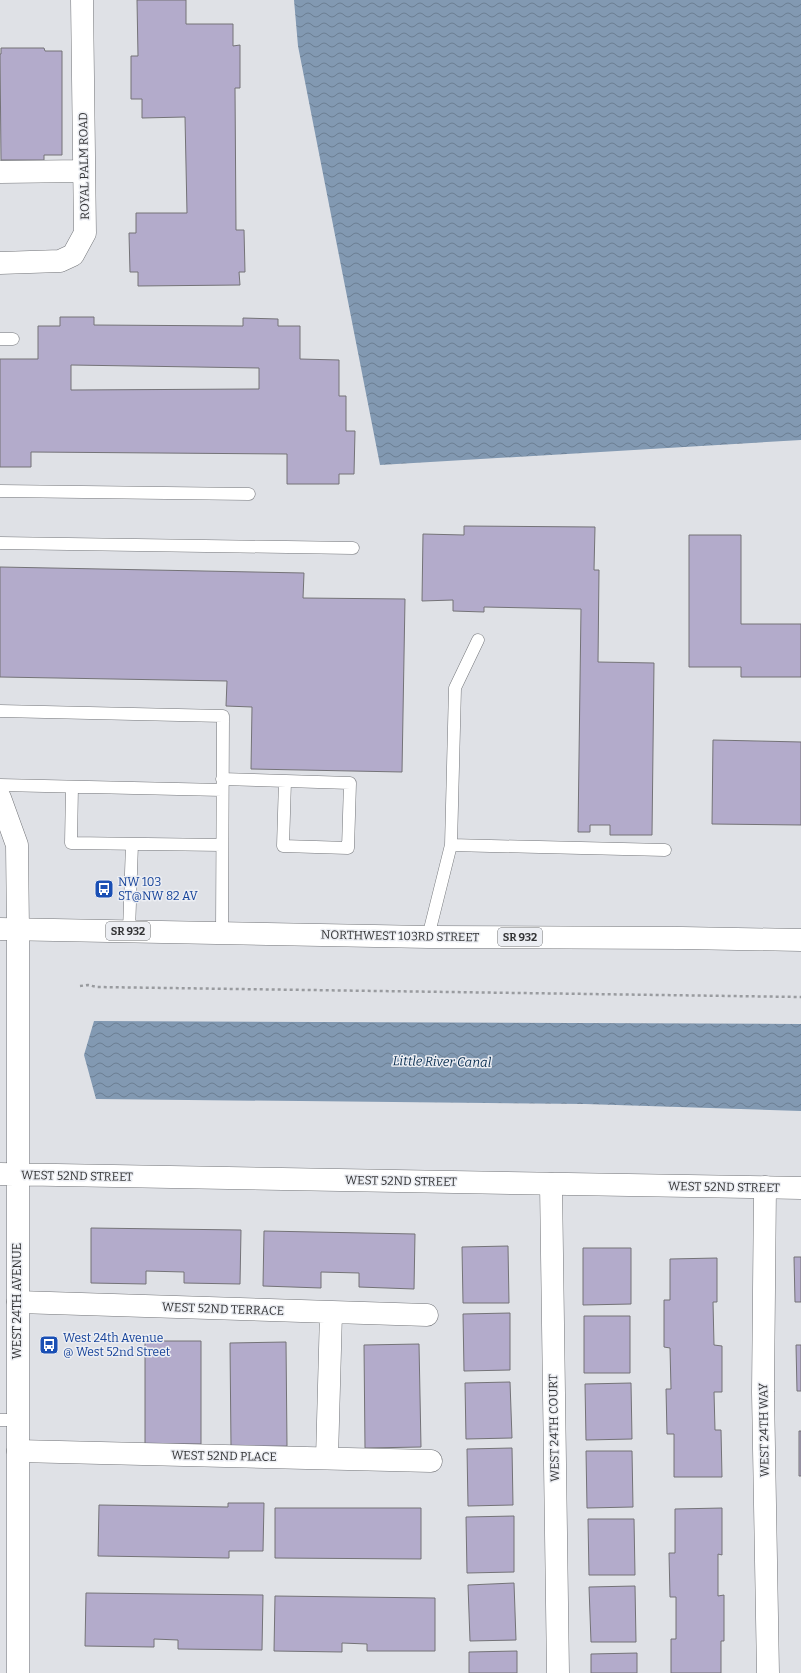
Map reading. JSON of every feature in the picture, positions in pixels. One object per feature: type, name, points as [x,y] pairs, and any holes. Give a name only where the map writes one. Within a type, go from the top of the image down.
[{"type":"street","name":"ROYAL PALM ROAD","points":[[0,264],[60,261],[73,255],[85,233],[82,0]]},
{"type":"street","points":[[0,172],[84,171]]},
{"type":"street","name":"WEST 24TH AVENUE","points":[[0,798],[6,830],[16,845],[9,929],[9,1175],[18,1302],[9,1420],[18,1451],[18,1673]]},
{"type":"street","name":"NORTHWEST 103RD STREET","points":[[9,929],[428,937],[801,940]]},
{"type":"street","name":"WEST 52ND STREET","points":[[9,1175],[801,1188]]},
{"type":"street","name":"WEST 24TH COURT","points":[[551,1184],[558,1673]]},
{"type":"street","name":"WEST 24TH WAY","points":[[765,1187],[763,1392],[768,1673]]},
{"type":"street","name":"WEST 52ND TERRACE","points":[[18,1302],[428,1315]]},
{"type":"street","points":[[327,1458],[331,1313]]},
{"type":"street","name":"WEST 52ND PLACE","points":[[18,1451],[431,1461]]},
{"type":"lane","points":[[0,339],[13,339]]},
{"type":"lane","points":[[0,491],[249,494]]},
{"type":"lane","points":[[0,543],[353,548]]},
{"type":"lane","points":[[428,937],[451,845],[455,688],[478,640]]},
{"type":"lane","points":[[0,711],[223,716],[222,934]]},
{"type":"lane","points":[[0,786],[72,787],[222,784],[285,781],[350,783],[348,848],[283,846],[285,781]]},
{"type":"lane","points":[[72,787],[71,843],[222,845]]},
{"type":"lane","points":[[129,932],[132,844]]},
{"type":"lane","points":[[451,845],[665,850]]},
{"type":"path","points":[[80,986],[801,997]]},
{"type":"water","points":[[294,0],[801,0],[801,440],[380,465],[298,46]]},
{"type":"water","name":"Little River Canal","points":[[94,1021],[801,1024],[801,1111],[585,1104],[96,1099],[84,1055]]},
{"type":"building","points":[[137,0],[186,0],[186,24],[233,24],[233,46],[240,45],[240,88],[235,88],[236,230],[244,230],[245,272],[239,272],[240,285],[138,286],[138,272],[130,272],[129,233],[136,233],[136,213],[187,213],[185,117],[142,118],[142,99],[131,99],[131,56],[138,56]]},
{"type":"building","points":[[1,48],[44,48],[45,51],[62,51],[62,155],[44,155],[44,160],[1,160]]},
{"type":"building","points":[[60,317],[94,317],[94,325],[243,326],[243,318],[278,319],[278,326],[300,326],[300,359],[339,360],[339,396],[346,396],[346,431],[355,431],[354,474],[339,474],[339,484],[287,484],[287,454],[31,452],[31,467],[0,467],[0,359],[38,359],[38,326],[60,326]],"holes":[[[71,365],[259,368],[259,389],[71,390]]]},
{"type":"building","points":[[464,526],[595,527],[594,570],[599,570],[598,662],[654,663],[652,835],[610,835],[610,825],[590,825],[590,832],[578,832],[581,609],[484,607],[484,612],[453,611],[453,600],[422,601],[423,534],[464,535]]},
{"type":"building","points":[[689,535],[741,535],[741,624],[801,624],[801,677],[741,677],[741,667],[689,667]]},
{"type":"building","points":[[0,567],[304,573],[303,598],[405,599],[402,772],[251,769],[252,707],[226,706],[227,681],[0,677]]},
{"type":"building","points":[[713,740],[801,742],[801,825],[712,824]]},
{"type":"building","points":[[91,1228],[241,1230],[240,1284],[184,1283],[184,1272],[146,1271],[146,1284],[91,1283]]},
{"type":"building","points":[[264,1231],[415,1234],[414,1289],[359,1287],[359,1273],[321,1272],[321,1288],[263,1286]]},
{"type":"building","points":[[508,1246],[509,1303],[463,1303],[462,1247]]},
{"type":"building","points":[[583,1248],[631,1248],[631,1304],[583,1305]]},
{"type":"building","points":[[794,1257],[801,1257],[801,1302],[795,1302]]},
{"type":"building","points":[[717,1258],[717,1302],[713,1302],[714,1345],[722,1346],[722,1392],[714,1392],[715,1430],[721,1430],[722,1477],[674,1477],[674,1434],[667,1434],[666,1389],[671,1389],[670,1348],[664,1347],[664,1300],[670,1300],[670,1259]]},
{"type":"building","points":[[510,1313],[510,1370],[464,1371],[463,1314]]},
{"type":"building","points":[[584,1316],[630,1316],[630,1373],[584,1373]]},
{"type":"building","points":[[145,1341],[201,1341],[201,1444],[145,1444]]},
{"type":"building","points":[[286,1342],[287,1446],[231,1447],[230,1343]]},
{"type":"building","points":[[419,1344],[421,1447],[365,1448],[364,1345]]},
{"type":"building","points":[[796,1345],[801,1345],[801,1391],[797,1391]]},
{"type":"building","points":[[510,1382],[512,1438],[466,1439],[465,1383]]},
{"type":"building","points":[[631,1383],[632,1439],[586,1440],[585,1384]]},
{"type":"building","points":[[799,1431],[801,1431],[801,1476],[799,1476]]},
{"type":"building","points":[[512,1448],[513,1505],[468,1506],[467,1449]]},
{"type":"building","points":[[586,1451],[632,1451],[633,1507],[587,1508]]},
{"type":"building","points":[[228,1503],[264,1503],[263,1551],[229,1551],[229,1558],[98,1556],[99,1505],[228,1507]]},
{"type":"building","points":[[275,1508],[421,1508],[421,1559],[275,1558]]},
{"type":"building","points":[[722,1508],[722,1555],[718,1554],[718,1596],[724,1595],[724,1641],[721,1641],[721,1673],[671,1673],[671,1639],[676,1639],[676,1597],[670,1597],[669,1553],[675,1553],[675,1509]]},
{"type":"building","points":[[514,1516],[514,1572],[467,1573],[466,1517]]},
{"type":"building","points":[[588,1519],[634,1519],[635,1575],[589,1575]]},
{"type":"building","points":[[514,1583],[516,1640],[470,1641],[468,1585]]},
{"type":"building","points":[[635,1586],[636,1642],[591,1642],[589,1587]]},
{"type":"building","points":[[86,1593],[263,1595],[262,1650],[178,1649],[178,1640],[154,1639],[154,1647],[85,1646]]},
{"type":"building","points":[[275,1596],[435,1598],[435,1651],[367,1651],[367,1644],[342,1643],[342,1652],[274,1651]]},
{"type":"building","points":[[517,1651],[517,1673],[469,1673],[469,1652]]},
{"type":"building","points":[[637,1653],[637,1673],[591,1673],[591,1654]]},
{"type":"place","name":"NW 103 ST@NW 82 AV","points":[[104,889]]},
{"type":"place","name":"West 24th Avenue @ West 52nd Street","points":[[49,1345]]}]
